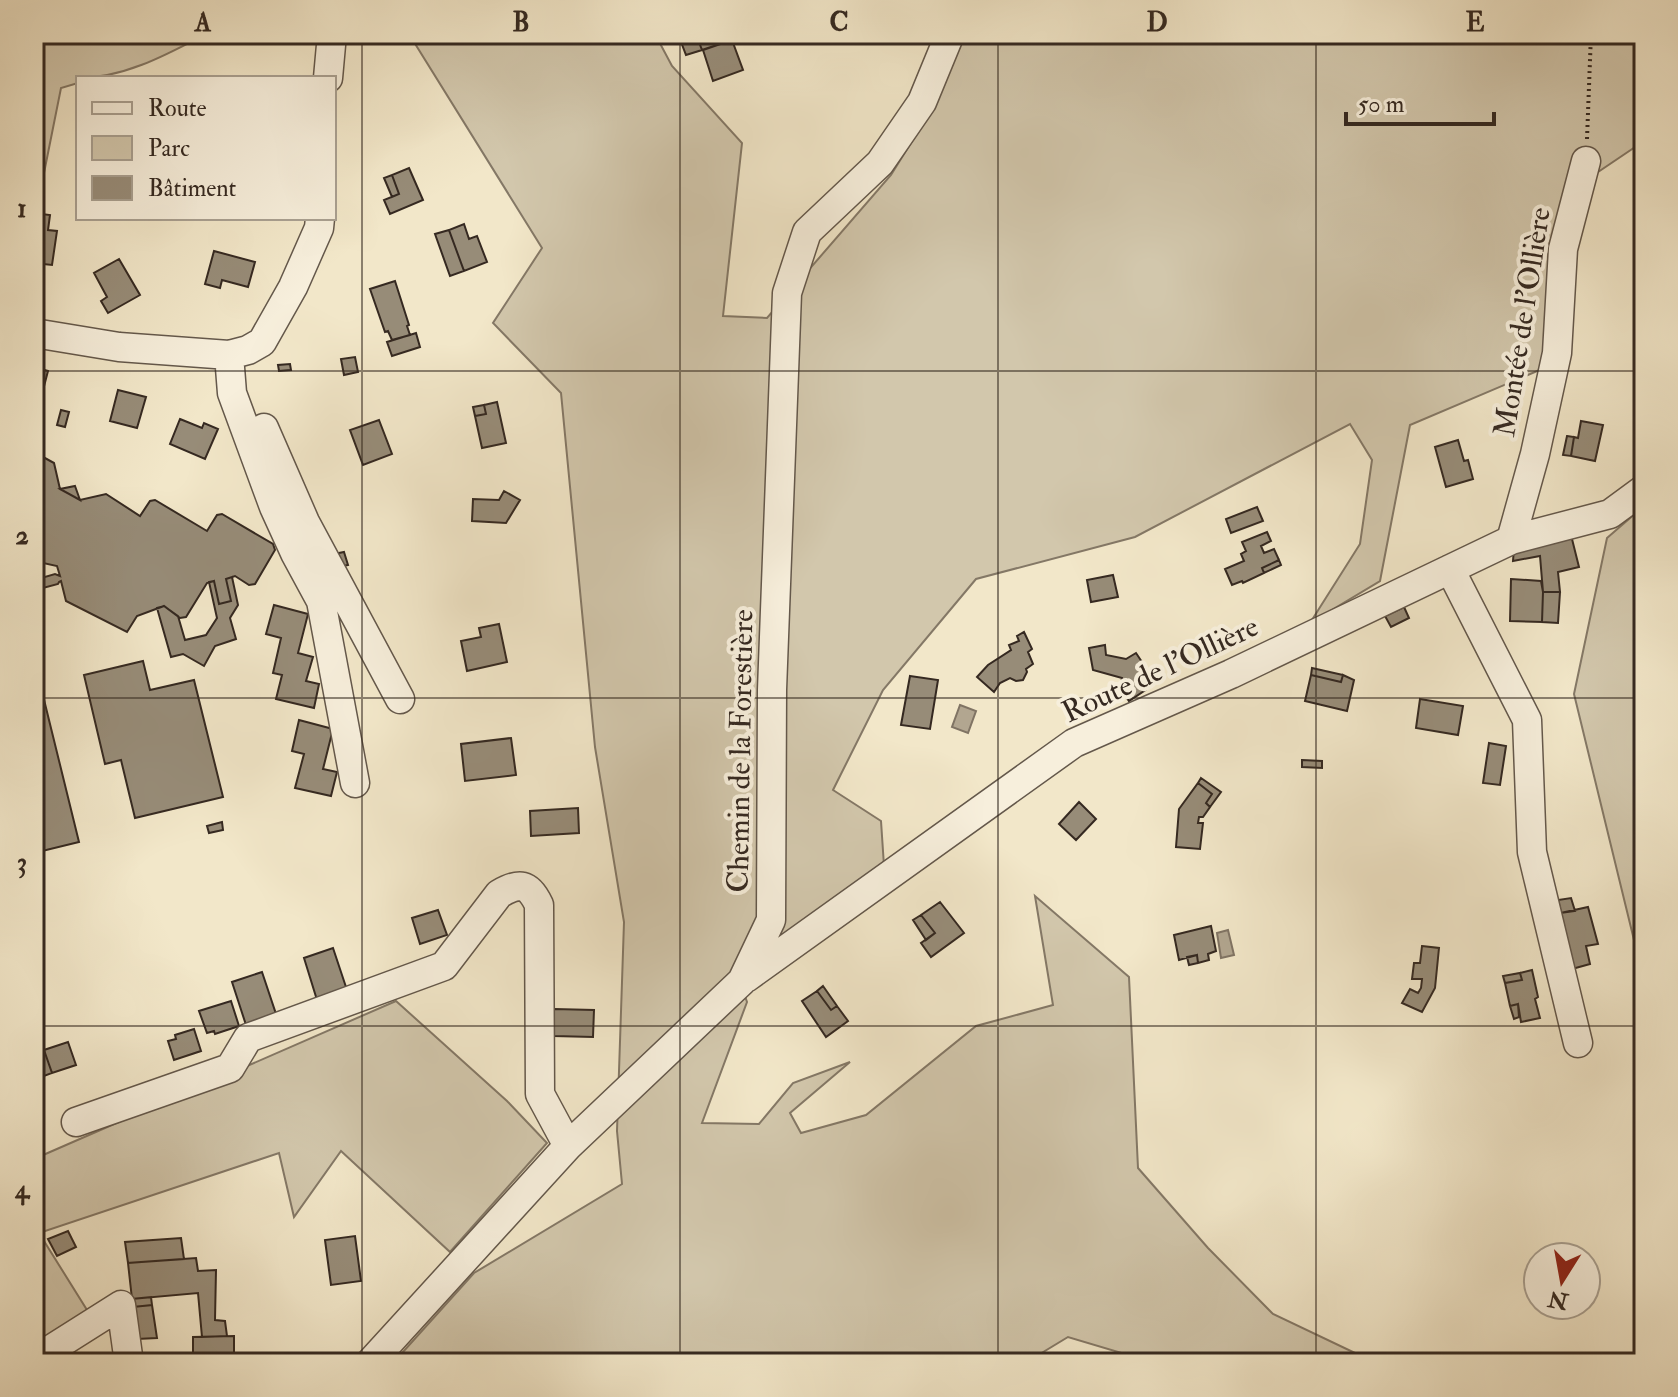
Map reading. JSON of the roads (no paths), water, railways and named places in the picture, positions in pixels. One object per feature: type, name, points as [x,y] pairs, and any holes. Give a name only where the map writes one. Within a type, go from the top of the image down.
[{"type":"street","points":[[328,76],[332,34]]},
{"type":"street","name":"Chemin de la Forestière","points":[[370,1363],[568,1146],[742,981],[771,920],[772,690],[787,293],[807,232],[880,163],[922,102],[950,34]]},
{"type":"street","name":"Montée de l'Ollière","points":[[1511,540],[1535,454],[1557,353],[1563,249],[1586,161]]},
{"type":"street","points":[[34,333],[119,347],[229,355],[248,350],[262,342],[298,275],[320,220]]},
{"type":"street","points":[[229,355],[248,388],[305,522],[400,699]]},
{"type":"street","points":[[229,355],[232,393],[274,507],[321,601],[355,783]]},
{"type":"street","name":"Route de l'Ollière","points":[[742,981],[1074,743],[1231,674],[1511,540],[1610,514],[1644,489]]},
{"type":"street","points":[[1450,569],[1527,720],[1532,852],[1578,1043]]},
{"type":"street","points":[[76,1122],[230,1068],[248,1038],[444,966],[499,894],[512,886],[526,887],[539,905],[540,1094],[568,1146]]},
{"type":"street","points":[[34,1360],[121,1305],[129,1363]]}]
